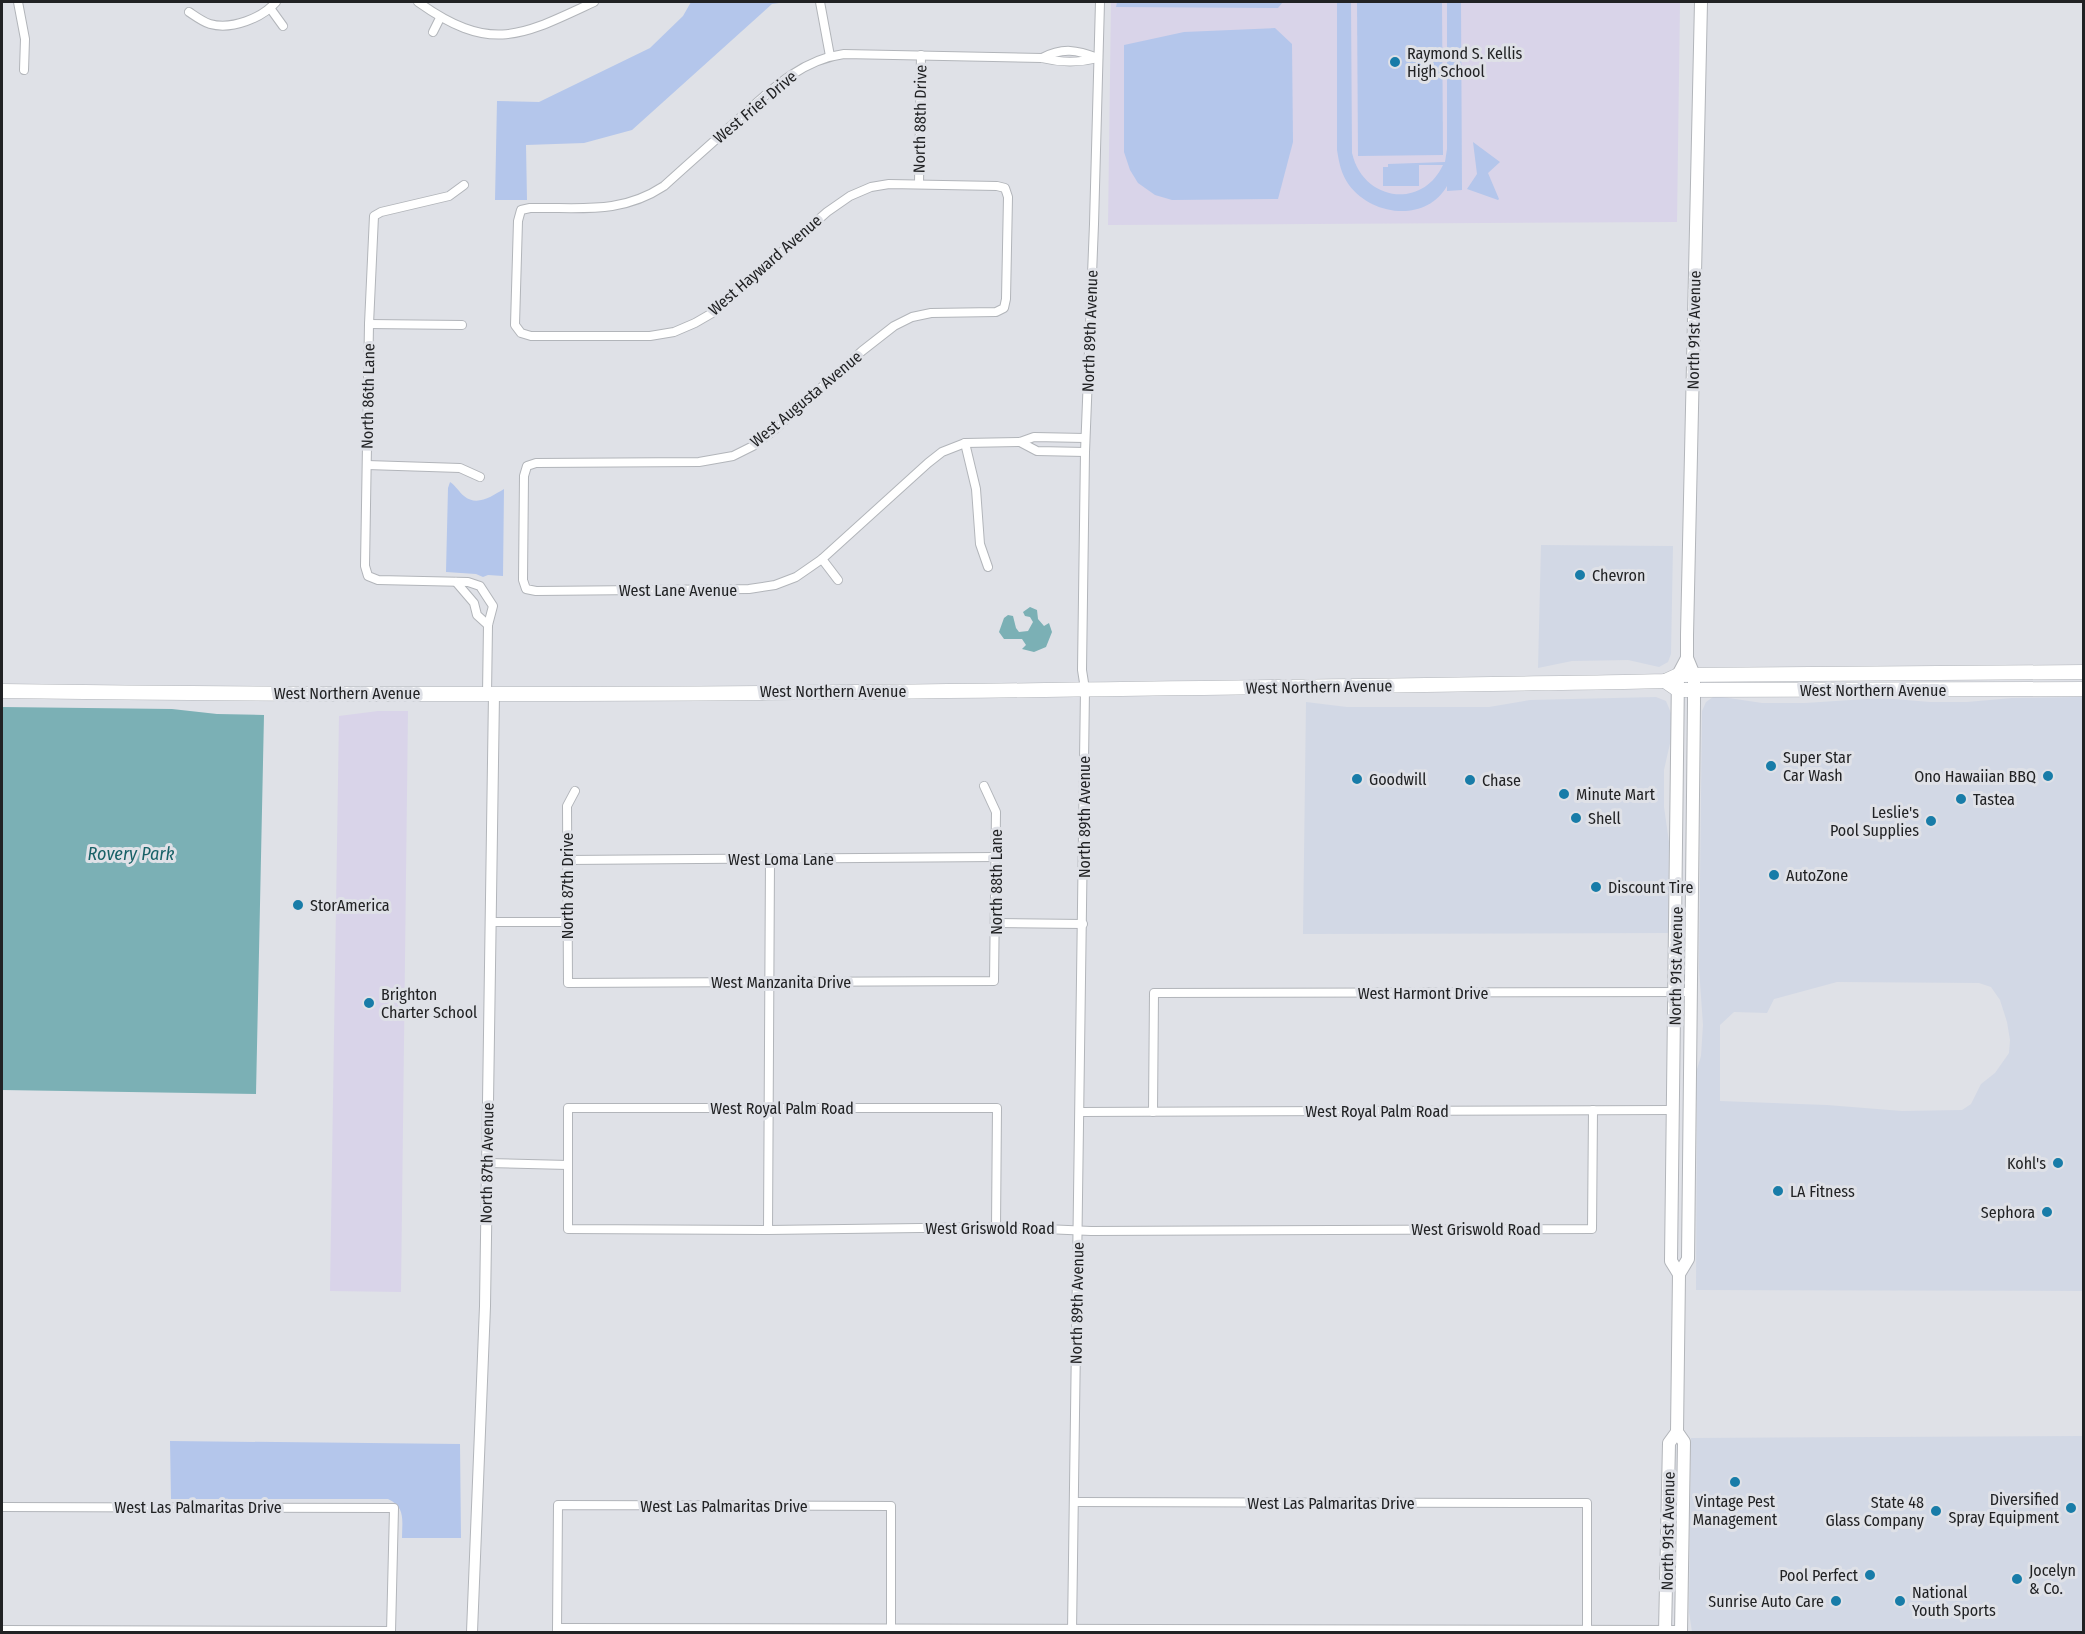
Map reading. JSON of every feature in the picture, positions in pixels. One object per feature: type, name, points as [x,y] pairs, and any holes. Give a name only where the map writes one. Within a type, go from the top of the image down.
[{"type":"main road","name":"North 91st Avenue","points":[[1665,1631],[1669,1443],[1677,1432],[1679,1274],[1688,1259],[1694,675],[1687,658],[1701,2]]},
{"type":"main road","name":"North 91st Avenue","points":[[1672,678],[1687,658]]},
{"type":"main road","name":"West Northern Avenue","points":[[2,690],[491,694],[1085,689],[1672,678],[1694,675],[2084,672]]},
{"type":"main road","points":[[1994,673],[1994,689]]},
{"type":"main road","points":[[1672,678],[1678,690]]},
{"type":"main road","name":"West Northern Avenue","points":[[1678,690],[2084,689]]},
{"type":"main road","name":"North 91st Avenue","points":[[1678,690],[1671,1261],[1679,1274]]},
{"type":"main road","points":[[1677,829],[1683,832],[1686,842],[1686,889],[1692,921]]},
{"type":"main road","points":[[1673,1110],[1681,1124],[1682,1162],[1688,1188]]},
{"type":"main road","name":"North 91st Avenue","points":[[1677,1432],[1684,1442],[1681,1631]]},
{"type":"street","points":[[18,2],[25,39],[24,70]]},
{"type":"street","points":[[418,2],[440,18],[474,32],[507,34],[533,30],[594,2]]},
{"type":"street","points":[[820,2],[830,56]]},
{"type":"street","name":"North 89th Avenue","points":[[1072,1631],[1083,924],[1085,689],[1082,670],[1085,438],[1100,2]]},
{"type":"street","points":[[189,12],[210,24],[228,26],[248,21],[273,5],[283,26]]},
{"type":"street","points":[[433,32],[440,18]]},
{"type":"street","name":"West Frier Drive","points":[[521,333],[516,324],[518,220],[521,210],[611,207],[626,205],[653,193],[664,186],[773,88],[811,63],[844,54],[1042,58],[1058,62],[1081,63],[1098,58]]},
{"type":"street","name":"North 88th Drive","points":[[919,184],[921,55]]},
{"type":"street","name":"West Hayward Avenue","points":[[521,333],[531,336],[650,336],[674,332],[695,324],[714,312],[827,212],[850,196],[889,184],[1005,188],[1008,197],[1004,308]]},
{"type":"street","name":"North 86th Lane","points":[[456,582],[378,580],[368,576],[365,566],[369,324],[374,216],[381,212],[449,196],[465,185]]},
{"type":"street","name":"West Augusta Avenue","points":[[526,588],[523,580],[524,476],[527,466],[536,463],[699,462],[733,456],[753,446],[772,431],[862,351],[894,326],[931,313],[996,312],[1004,308]]},
{"type":"street","points":[[369,324],[462,325]]},
{"type":"street","name":"West Lane Avenue","points":[[526,588],[536,591],[749,589],[775,585],[796,577],[822,559],[942,452],[964,443],[981,441],[1020,442],[1034,437],[1085,438]]},
{"type":"street","name":"West Lane Avenue","points":[[1020,442],[1037,451],[1085,452]]},
{"type":"street","points":[[964,443],[976,489],[980,544],[988,567]]},
{"type":"street","points":[[367,465],[460,468],[480,477]]},
{"type":"street","points":[[822,559],[838,580]]},
{"type":"street","points":[[456,582],[468,582],[480,586],[488,595],[474,603]]},
{"type":"street","points":[[456,582],[474,603],[477,615],[488,625]]},
{"type":"street","name":"North 87th Avenue","points":[[472,1632],[485,1306],[490,922],[491,694],[488,625],[493,606],[488,595]]},
{"type":"street","name":"North 88th Lane","points":[[984,786],[996,812],[994,981]]},
{"type":"street","name":"North 87th Drive","points":[[568,983],[567,806],[575,791]]},
{"type":"street","name":"West Loma Lane","points":[[567,860],[996,857]]},
{"type":"street","points":[[768,1230],[770,859]]},
{"type":"street","points":[[490,922],[568,922]]},
{"type":"street","points":[[996,922],[1083,924]]},
{"type":"street","name":"West Manzanita Drive","points":[[568,983],[994,981]]},
{"type":"street","name":"West Harmont Drive","points":[[1154,1112],[1154,993],[1691,992]]},
{"type":"street","name":"West Royal Palm Road","points":[[568,1165],[567,1108],[997,1108],[996,1227]]},
{"type":"street","name":"West Griswold Road","points":[[568,1165],[568,1229],[768,1230],[996,1227],[1091,1231],[1592,1229],[1593,1110]]},
{"type":"street","name":"West Royal Palm Road","points":[[1080,1112],[1673,1110]]},
{"type":"street","points":[[487,1163],[568,1165]]},
{"type":"street","name":"West Las Palmaritas Drive","points":[[1075,1502],[1587,1503],[1587,1631]]},
{"type":"street","name":"West Las Palmaritas Drive","points":[[557,1630],[558,1505],[891,1506],[891,1629]]},
{"type":"street","name":"West Las Palmaritas Drive","points":[[2,1507],[394,1508],[392,1632]]},
{"type":"street","points":[[2,1630],[392,1632]]},
{"type":"street","points":[[557,1630],[1681,1631]]},
{"type":"shaded area","points":[[691,2],[786,2],[772,4],[632,130],[584,143],[526,145],[527,200],[495,200],[497,101],[539,102],[650,48],[683,16]]},
{"type":"shaded area","name":"Raymond S. Kellis High School","points":[[1111,2],[1680,2],[1677,222],[1108,225]]},
{"type":"shaded area","points":[[1117,2],[1283,2],[1278,8],[1116,7]]},
{"type":"shaded area","points":[[1337,2],[1351,2],[1352,153],[1358,169],[1380,190],[1394,194],[1408,194],[1421,189],[1434,179],[1443,165],[1419,165],[1419,186],[1383,186],[1383,167],[1388,167],[1388,164],[1445,162],[1447,149],[1447,2],[1461,2],[1462,190],[1447,191],[1447,186],[1438,198],[1426,206],[1399,211],[1385,209],[1371,203],[1359,195],[1346,181],[1337,150]]},
{"type":"shaded area","points":[[1357,2],[1442,2],[1443,155],[1358,156]]},
{"type":"shaded area","points":[[1275,28],[1292,44],[1293,142],[1278,199],[1172,200],[1155,195],[1138,183],[1130,170],[1124,152],[1124,45],[1184,32]]},
{"type":"shaded area","points":[[1473,142],[1500,162],[1488,173],[1498,200],[1467,189],[1477,174]]},
{"type":"shaded area","points":[[450,482],[464,496],[474,501],[495,495],[504,489],[503,576],[483,577],[476,574],[446,572]]},
{"type":"shaded area","points":[[1541,545],[1673,546],[1671,654],[1668,662],[1659,667],[1628,660],[1572,661],[1538,668]]},
{"type":"shaded area","points":[[1656,697],[1666,701],[1671,713],[1671,739],[1664,770],[1664,807],[1669,842],[1668,933],[1303,934],[1306,702],[1347,707],[1489,707],[1530,700]]},
{"type":"shaded area","points":[[1713,697],[1762,703],[1805,703],[1882,698],[1967,702],[2012,698],[2083,697],[2083,1291],[1696,1290],[1697,1101],[1694,1094],[1694,1079],[1701,1056],[1703,1025],[1699,968],[1702,711],[1706,702]],"holes":[[[1837,982],[1979,983],[1991,987],[2000,1000],[2007,1022],[2010,1040],[2009,1053],[1995,1073],[1981,1084],[1971,1104],[1962,1110],[1902,1111],[1827,1105],[1720,1101],[1720,1025],[1734,1012],[1767,1013],[1774,999]]]},
{"type":"shaded area","name":"Brighton Charter School","points":[[378,711],[408,711],[401,1292],[330,1291],[339,716]]},
{"type":"shaded area","points":[[2083,1436],[2083,1632],[1692,1632],[1689,1612],[1691,1438]]},
{"type":"shaded area","points":[[170,1441],[460,1444],[461,1538],[402,1538],[402,1515],[398,1506],[388,1499],[171,1499]]},
{"type":"water","points":[[1030,607],[1037,610],[1038,619],[1044,626],[1049,623],[1052,632],[1046,647],[1034,652],[1022,649],[1026,645],[1022,639],[1004,639],[999,632],[1004,618],[1008,615],[1013,616],[1019,632],[1028,631],[1033,622],[1023,612]]},
{"type":"water","name":"Rovery Park","points":[[2,707],[172,709],[217,714],[264,715],[256,1094],[2,1090]]},
{"type":"place","name":"Raymond S. Kellis High School","points":[[1395,62]]},
{"type":"place","name":"Chevron","points":[[1580,575]]},
{"type":"place","name":"Super Star Car Wash","points":[[1771,766]]},
{"type":"place","name":"Ono Hawaiian BBQ","points":[[2048,776]]},
{"type":"place","name":"Goodwill","points":[[1357,779]]},
{"type":"place","name":"Chase","points":[[1470,780]]},
{"type":"place","name":"Minute Mart","points":[[1564,794]]},
{"type":"place","name":"Tastea","points":[[1961,799]]},
{"type":"place","name":"Shell","points":[[1576,818]]},
{"type":"place","name":"Leslie's Pool Supplies","points":[[1931,821]]},
{"type":"place","name":"AutoZone","points":[[1774,875]]},
{"type":"place","name":"Discount Tire","points":[[1596,887]]},
{"type":"place","name":"StorAmerica","points":[[298,905]]},
{"type":"place","name":"Brighton Charter School","points":[[369,1003]]},
{"type":"place","name":"Kohl's","points":[[2058,1163]]},
{"type":"place","name":"LA Fitness","points":[[1778,1191]]},
{"type":"place","name":"Sephora","points":[[2047,1212]]},
{"type":"place","name":"Vintage Pest Management","points":[[1735,1482]]},
{"type":"place","name":"Diversified Spray Equipment","points":[[2071,1508]]},
{"type":"place","name":"State 48 Glass Company","points":[[1936,1511]]},
{"type":"place","name":"Pool Perfect","points":[[1870,1575]]},
{"type":"place","name":"Jocelyn & Co.","points":[[2017,1579]]},
{"type":"place","name":"Sunrise Auto Care","points":[[1836,1601]]},
{"type":"place","name":"National Youth Sports","points":[[1900,1601]]}]
